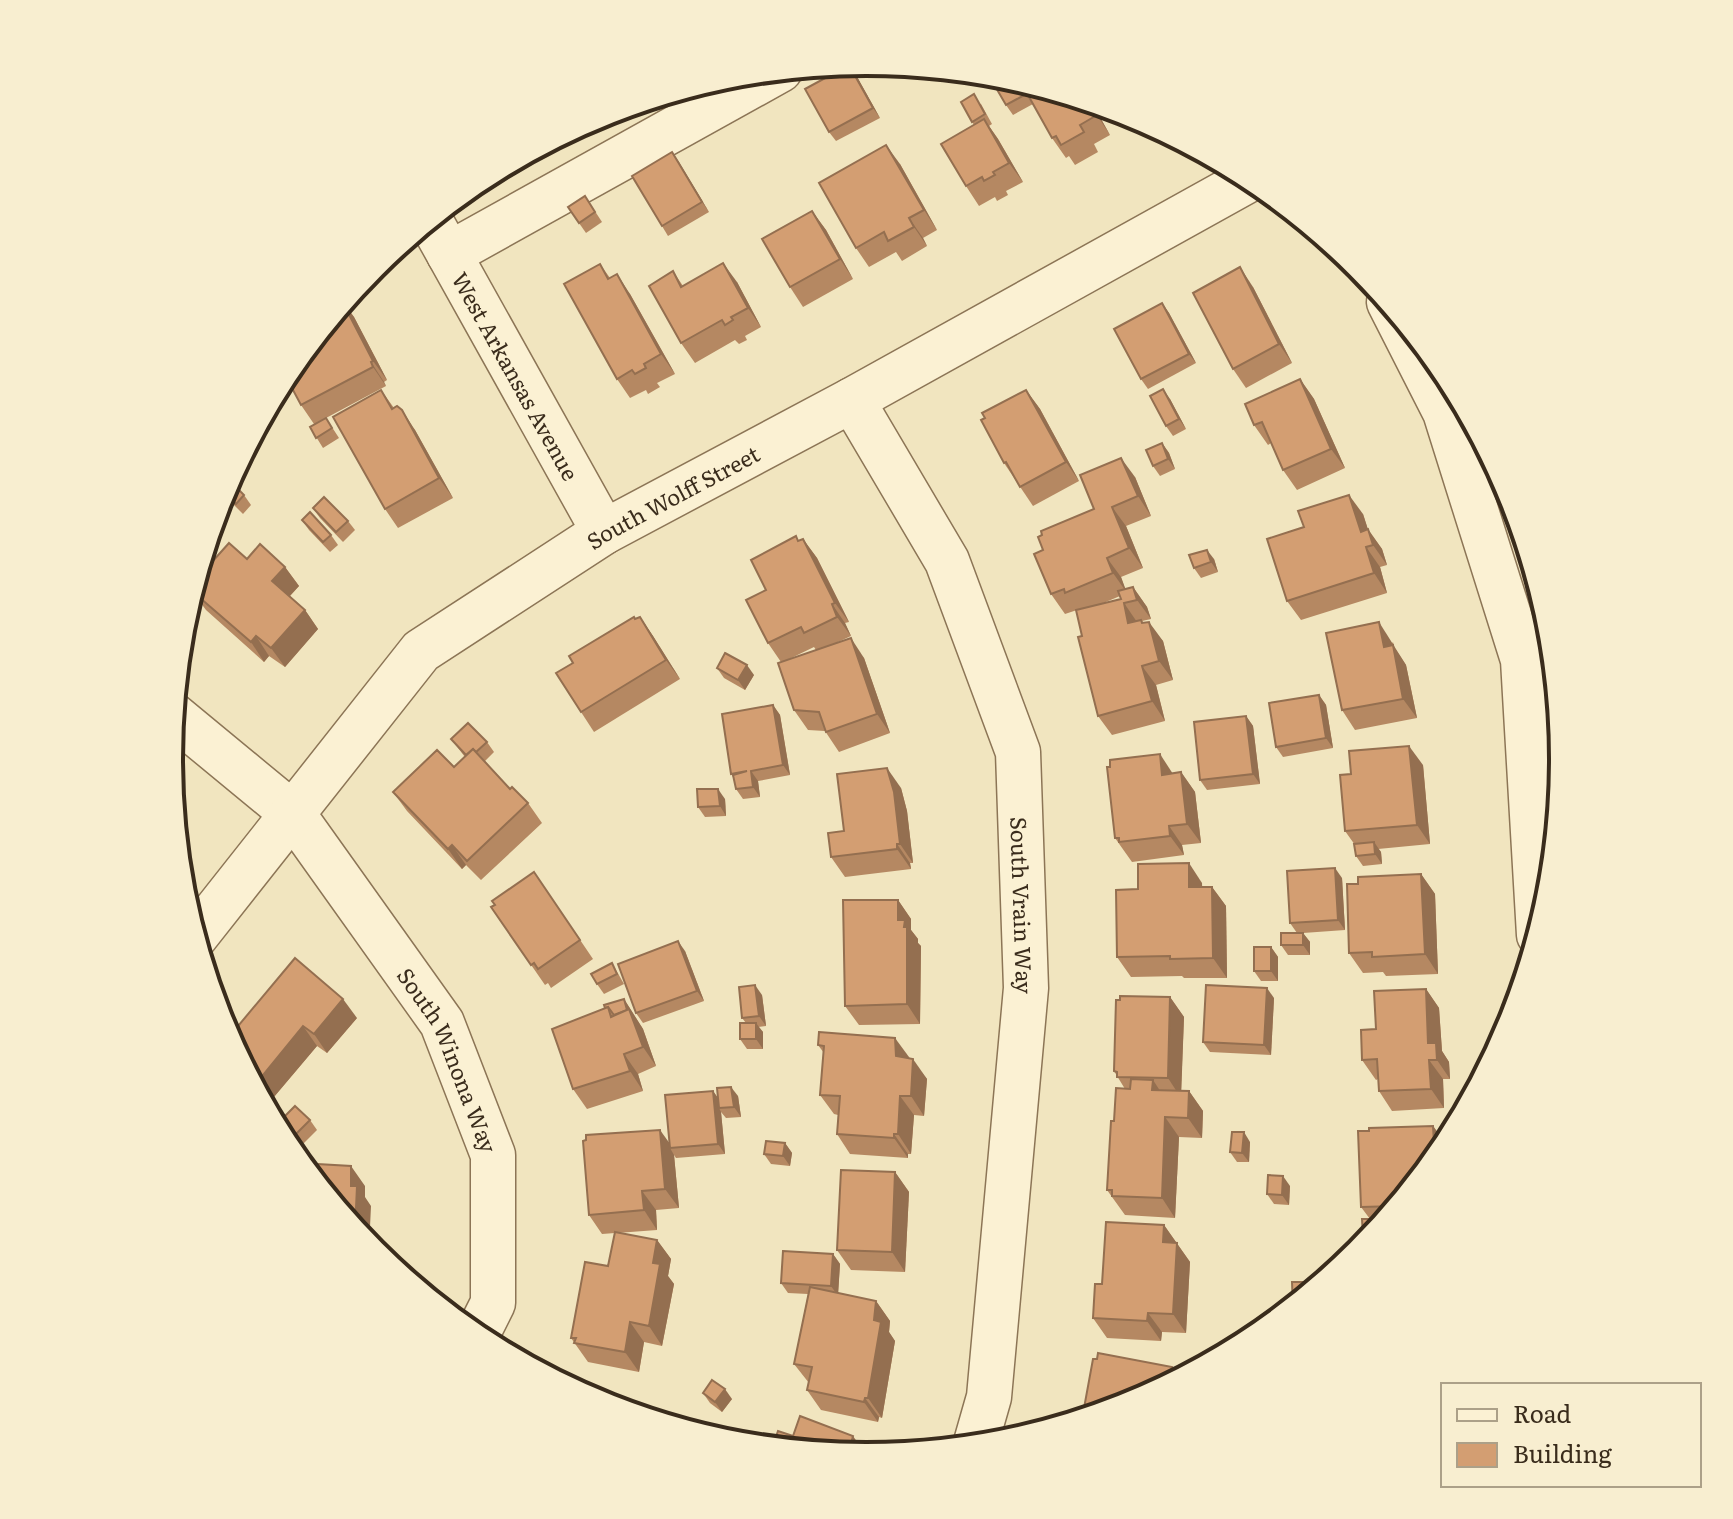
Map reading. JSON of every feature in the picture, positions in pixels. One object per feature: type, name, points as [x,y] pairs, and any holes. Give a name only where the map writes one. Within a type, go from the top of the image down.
[{"type":"street","points":[[439,237],[745,87]]},
{"type":"street","name":"South Wolff Street","points":[[204,926],[421,651],[604,532],[852,400],[1238,186]]},
{"type":"street","name":"West Arkansas Avenue","points":[[439,237],[604,532]]},
{"type":"street","points":[[1412,348],[1445,412],[1538,658],[1539,882]]},
{"type":"street","name":"South Vrain Way","points":[[852,400],[947,561],[1018,752],[1026,988],[989,1397],[979,1433]]},
{"type":"street","name":"South Winona Way","points":[[184,724],[293,814],[442,1023],[493,1155],[493,1303],[482,1325]]},
{"type":"building","points":[[855,76],[873,108],[829,132],[805,89],[827,77]]},
{"type":"building","points":[[996,88],[1025,95],[1006,105]]},
{"type":"building","points":[[974,94],[985,114],[972,122],[961,102]]},
{"type":"building","points":[[1028,96],[1096,116],[1080,125],[1084,132],[1061,145],[1056,136],[1052,138]]},
{"type":"building","points":[[984,119],[1009,163],[984,181],[982,177],[966,186],[941,144]]},
{"type":"building","points":[[886,145],[924,210],[909,218],[914,227],[888,241],[884,232],[856,248],[819,183]]},
{"type":"building","points":[[672,152],[702,202],[662,226],[632,176]]},
{"type":"building","points":[[585,196],[595,212],[579,223],[568,207]]},
{"type":"building","points":[[812,211],[840,259],[790,287],[762,239]]},
{"type":"building","points":[[723,263],[748,308],[731,317],[733,320],[725,325],[722,320],[681,343],[649,286],[673,271],[681,287]]},
{"type":"building","points":[[600,264],[608,279],[617,274],[661,354],[644,364],[646,368],[635,374],[632,370],[617,379],[564,284]]},
{"type":"building","points":[[1240,267],[1279,344],[1233,369],[1193,293]]},
{"type":"building","points":[[1162,303],[1189,354],[1141,379],[1114,329]]},
{"type":"building","points":[[349,314],[373,361],[373,367],[301,405],[293,389],[324,343]]},
{"type":"building","points":[[1300,379],[1331,449],[1283,470],[1262,422],[1254,425],[1245,404]]},
{"type":"building","points":[[1163,389],[1179,419],[1166,426],[1150,396]]},
{"type":"building","points":[[381,390],[392,409],[397,406],[402,410],[439,478],[385,509],[333,417]]},
{"type":"building","points":[[1026,390],[1066,462],[1020,487],[981,420],[985,418],[982,413]]},
{"type":"building","points":[[326,418],[332,428],[316,438],[310,427]]},
{"type":"building","points":[[1162,443],[1168,459],[1153,466],[1146,450]]},
{"type":"building","points":[[1121,458],[1138,496],[1112,507],[1129,548],[1107,558],[1113,573],[1065,593],[1064,589],[1051,594],[1034,554],[1043,550],[1038,537],[1042,535],[1041,531],[1094,509],[1080,475]]},
{"type":"building","points":[[239,490],[244,495],[236,504],[234,502]]},
{"type":"building","points":[[1349,495],[1361,532],[1368,529],[1373,545],[1366,547],[1374,573],[1287,601],[1267,539],[1304,527],[1298,511]]},
{"type":"building","points":[[324,497],[348,521],[336,532],[313,508]]},
{"type":"building","points":[[310,512],[331,535],[323,542],[302,520]]},
{"type":"building","points":[[796,536],[798,541],[803,539],[835,603],[832,604],[837,617],[804,633],[801,627],[768,643],[746,600],[766,590],[751,560]]},
{"type":"building","points":[[229,543],[247,559],[260,544],[285,567],[272,581],[305,610],[271,648],[256,636],[251,642],[202,600],[213,561]]},
{"type":"building","points":[[1207,550],[1211,562],[1194,568],[1189,555]]},
{"type":"building","points":[[1133,587],[1137,600],[1124,603],[1128,623],[1149,622],[1159,661],[1142,666],[1152,701],[1098,716],[1078,637],[1082,636],[1076,610],[1121,599],[1118,591]]},
{"type":"building","points":[[634,617],[640,617],[666,660],[581,712],[556,673],[573,663],[569,656]]},
{"type":"building","points":[[1379,622],[1384,647],[1393,645],[1403,699],[1342,710],[1326,633]]},
{"type":"building","points":[[851,638],[877,714],[826,732],[819,712],[794,710],[778,663]]},
{"type":"building","points":[[725,653],[747,665],[738,680],[717,668]]},
{"type":"building","points":[[1319,695],[1326,738],[1276,747],[1269,703]]},
{"type":"building","points":[[773,705],[783,765],[751,771],[753,787],[736,789],[733,775],[747,771],[731,774],[722,714]]},
{"type":"building","points":[[1246,716],[1253,774],[1200,780],[1194,722]]},
{"type":"building","points":[[468,723],[487,742],[476,752],[473,749],[466,755],[451,739]]},
{"type":"building","points":[[1409,746],[1417,825],[1345,831],[1340,775],[1351,774],[1349,751]]},
{"type":"building","points":[[473,749],[510,789],[512,787],[528,803],[467,861],[452,845],[448,849],[393,792],[437,750],[454,767]]},
{"type":"building","points":[[1160,754],[1162,775],[1181,772],[1187,824],[1169,826],[1170,836],[1119,842],[1119,838],[1115,838],[1107,767],[1110,767],[1110,760]]},
{"type":"building","points":[[887,768],[894,792],[900,844],[897,844],[897,849],[831,857],[828,833],[844,831],[837,774]]},
{"type":"building","points":[[697,789],[718,789],[720,806],[698,807]]},
{"type":"building","points":[[1374,842],[1375,854],[1356,856],[1354,844]]},
{"type":"building","points":[[1189,863],[1189,887],[1212,887],[1213,958],[1117,957],[1116,890],[1138,889],[1138,864]]},
{"type":"building","points":[[1335,868],[1338,920],[1290,923],[1287,871]]},
{"type":"building","points":[[534,872],[580,940],[538,969],[534,963],[531,965],[491,907],[495,905],[492,901]]},
{"type":"building","points":[[1421,874],[1425,954],[1372,957],[1372,952],[1349,953],[1347,884],[1358,884],[1358,877]]},
{"type":"building","points":[[843,900],[898,900],[898,920],[905,920],[904,927],[907,927],[907,1004],[845,1006]]},
{"type":"building","points":[[1281,933],[1303,933],[1303,945],[1281,945]]},
{"type":"building","points":[[678,941],[697,991],[636,1013],[618,964]]},
{"type":"building","points":[[1254,947],[1271,947],[1271,971],[1254,971]]},
{"type":"building","points":[[295,958],[343,999],[314,1034],[303,1026],[261,1077],[237,1027]]},
{"type":"building","points":[[612,963],[617,974],[597,984],[591,974]]},
{"type":"building","points":[[755,985],[759,1016],[742,1018],[739,987]]},
{"type":"building","points":[[1206,985],[1267,988],[1264,1045],[1203,1042]]},
{"type":"building","points":[[1426,989],[1428,1043],[1436,1043],[1437,1060],[1429,1060],[1431,1089],[1379,1091],[1377,1059],[1362,1060],[1361,1030],[1376,1029],[1374,991]]},
{"type":"building","points":[[1120,996],[1170,997],[1168,1078],[1117,1077],[1114,1071],[1116,1000],[1120,1000]]},
{"type":"building","points":[[624,999],[627,1010],[614,1015],[608,1007],[605,1008],[604,1005]]},
{"type":"building","points":[[608,1007],[611,1017],[629,1009],[643,1047],[624,1054],[630,1071],[573,1089],[552,1029]]},
{"type":"building","points":[[740,1023],[756,1023],[756,1039],[740,1039]]},
{"type":"building","points":[[819,1032],[895,1038],[896,1056],[913,1059],[911,1096],[900,1096],[898,1134],[894,1134],[894,1138],[837,1134],[840,1096],[820,1095],[824,1046],[818,1045]]},
{"type":"building","points":[[1131,1079],[1153,1080],[1152,1090],[1189,1091],[1188,1118],[1165,1117],[1162,1198],[1112,1196],[1112,1190],[1107,1190],[1116,1088],[1130,1089]]},
{"type":"building","points":[[731,1087],[734,1107],[719,1108],[717,1088]]},
{"type":"building","points":[[713,1091],[718,1144],[670,1148],[665,1095]]},
{"type":"building","points":[[295,1106],[310,1120],[295,1135],[284,1117]]},
{"type":"building","points":[[1433,1126],[1434,1141],[1383,1206],[1361,1207],[1358,1131],[1369,1131],[1369,1128]]},
{"type":"building","points":[[660,1130],[665,1189],[642,1191],[644,1210],[589,1215],[583,1141],[586,1135]]},
{"type":"building","points":[[1232,1132],[1244,1132],[1242,1153],[1230,1152]]},
{"type":"building","points":[[766,1141],[785,1143],[783,1156],[764,1154]]},
{"type":"building","points":[[316,1164],[351,1166],[351,1186],[357,1186],[356,1213]]},
{"type":"building","points":[[841,1170],[895,1172],[892,1252],[837,1250]]},
{"type":"building","points":[[1268,1175],[1283,1176],[1282,1195],[1267,1194]]},
{"type":"building","points":[[1362,1219],[1372,1219],[1363,1229]]},
{"type":"building","points":[[1106,1222],[1164,1225],[1163,1242],[1177,1243],[1173,1314],[1148,1313],[1147,1321],[1093,1318],[1095,1284],[1102,1284]]},
{"type":"building","points":[[615,1232],[657,1240],[653,1263],[660,1264],[649,1326],[630,1322],[625,1352],[574,1343],[576,1338],[571,1338],[585,1262],[608,1266]]},
{"type":"building","points":[[783,1251],[833,1254],[831,1286],[781,1283]]},
{"type":"building","points":[[1292,1282],[1306,1282],[1292,1294]]},
{"type":"building","points":[[810,1287],[876,1301],[874,1320],[881,1322],[868,1398],[864,1402],[807,1390],[812,1367],[794,1364]]},
{"type":"building","points":[[1098,1353],[1172,1367],[1169,1373],[1084,1408],[1093,1359],[1097,1359]]},
{"type":"building","points":[[712,1380],[725,1389],[715,1402],[703,1393]]},
{"type":"building","points":[[800,1416],[853,1436],[855,1442],[776,1437],[778,1431],[793,1436]]}]
